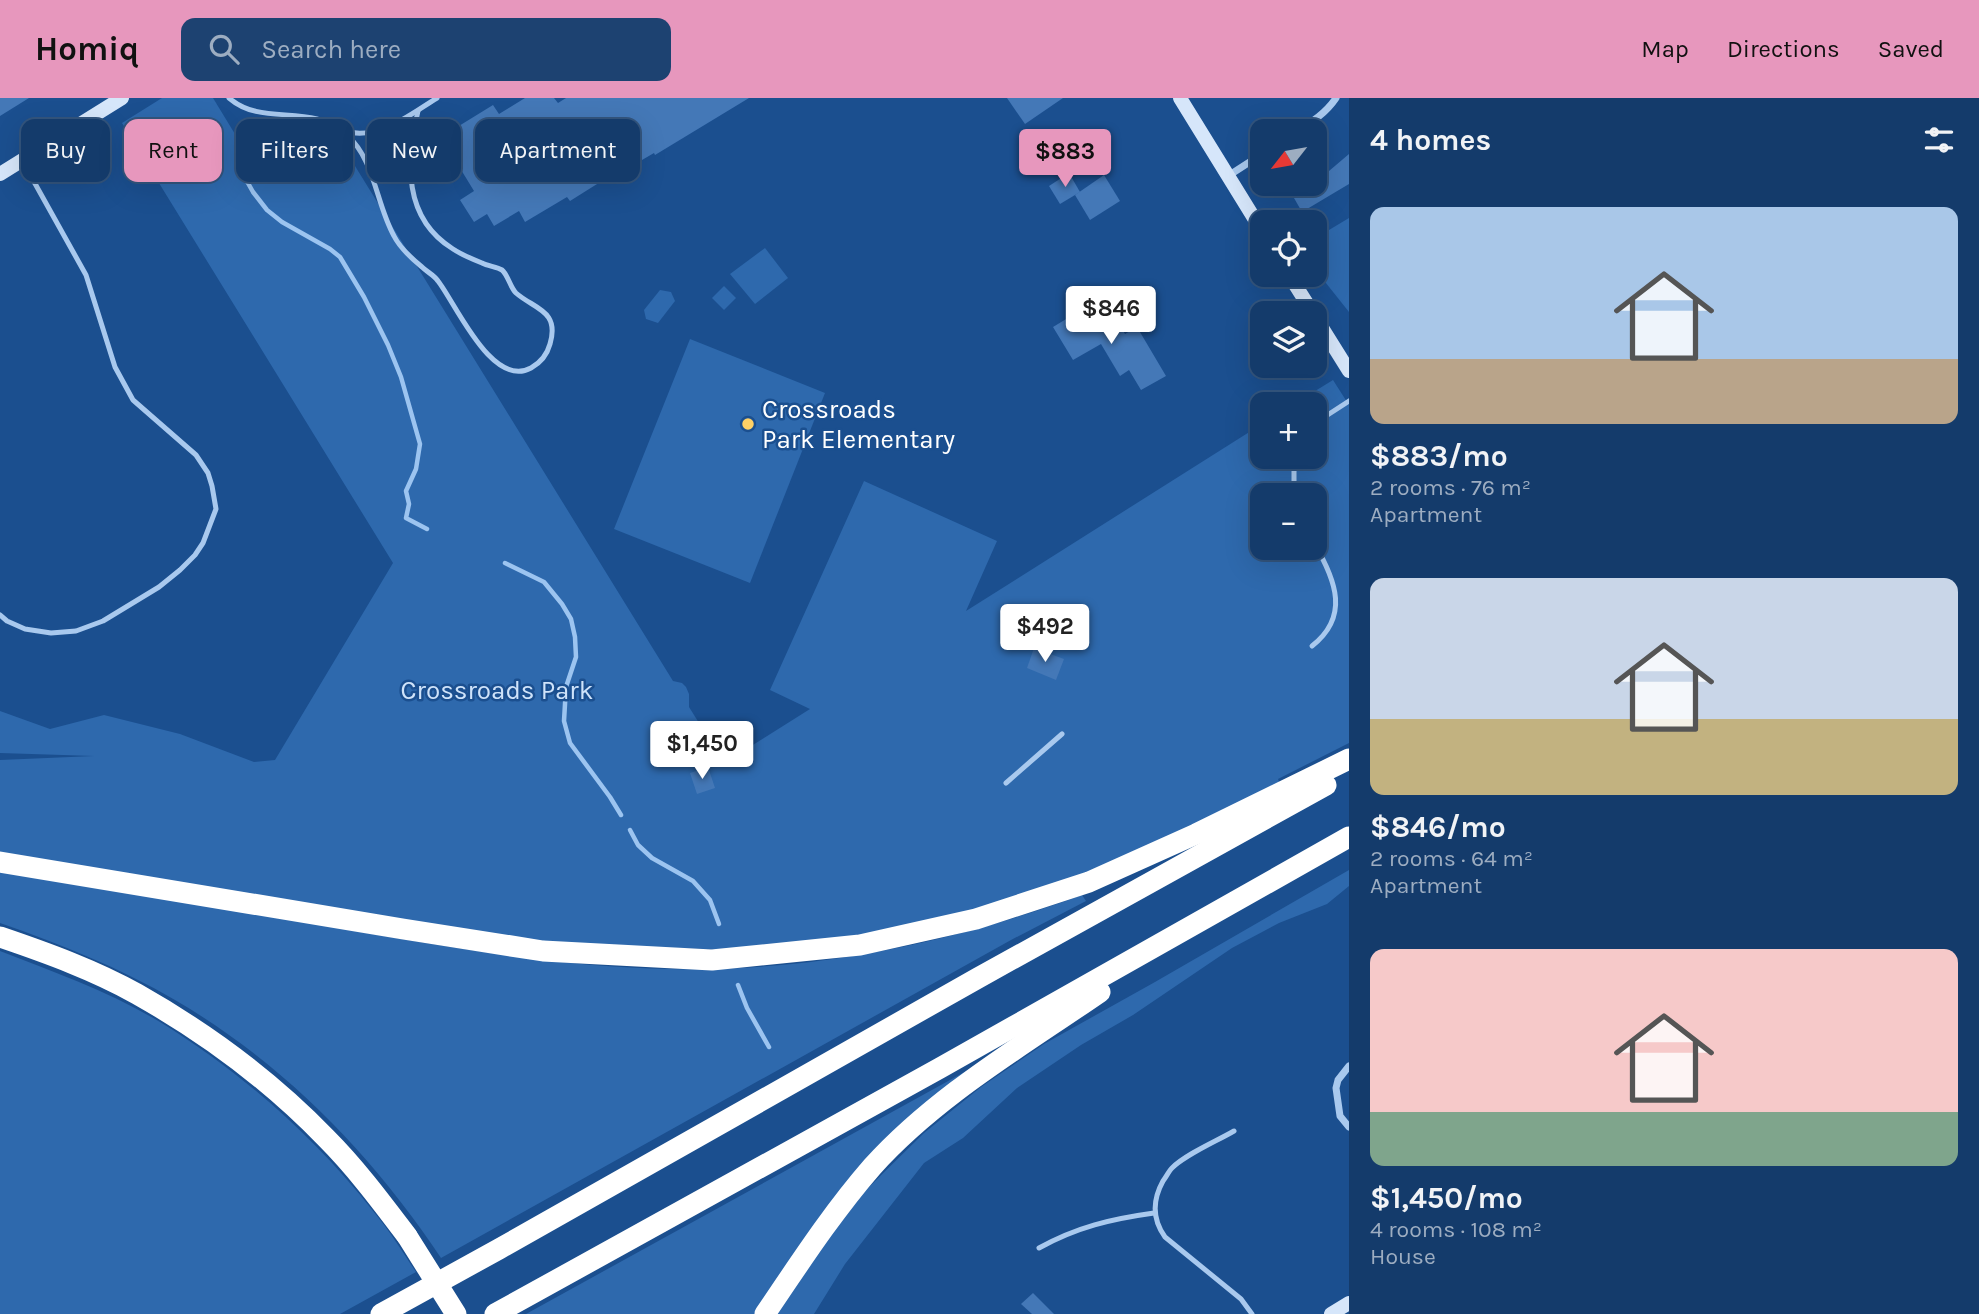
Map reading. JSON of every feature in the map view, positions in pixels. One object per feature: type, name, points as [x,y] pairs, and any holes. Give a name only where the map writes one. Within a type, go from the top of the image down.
[{"type":"highway","points":[[0,862],[543,951],[712,960],[860,945],[976,919],[1089,882],[1196,834],[1349,759]]},
{"type":"highway","points":[[381,1314],[1349,771]]},
{"type":"highway","points":[[495,1314],[1349,837]]},
{"type":"highway","points":[[765,1314],[829,1219],[874,1166],[923,1118],[977,1075],[1211,916]]},
{"type":"highway","points":[[0,937],[63,959],[135,993],[204,1035],[268,1084],[327,1139],[379,1199],[407,1236],[456,1314]]},
{"type":"main road","points":[[88,119],[122,98]]},
{"type":"main road","points":[[1180,98],[1250,212]]},
{"type":"main road","points":[[0,174],[21,161]]},
{"type":"main road","points":[[1327,335],[1349,371]]},
{"type":"main road","points":[[1331,1314],[1349,1303]]},
{"type":"street","points":[[1316,119],[1336,98]]},
{"type":"street","points":[[1228,176],[1250,162]]},
{"type":"street","points":[[1349,1066],[1338,1080],[1336,1088],[1340,1116],[1349,1127]]},
{"type":"lane","points":[[229,98],[240,107],[253,112],[319,119]]},
{"type":"lane","points":[[353,133],[367,133],[392,125],[437,98]]},
{"type":"lane","points":[[353,142],[374,183],[394,236],[405,252],[437,279],[478,344],[494,362],[517,371],[527,370],[540,362],[550,347],[553,333],[551,323],[541,310],[517,294],[503,271],[452,248],[435,234],[423,219],[415,201],[410,170],[418,111]]},
{"type":"lane","points":[[0,615],[25,629],[51,633],[76,631],[103,621],[159,587],[180,570],[203,543],[216,509],[208,473],[196,455],[134,400],[115,367],[86,275],[34,182]]},
{"type":"lane","points":[[1327,415],[1349,401]]},
{"type":"lane","points":[[1312,646],[1334,630],[1341,616],[1342,603],[1338,583],[1324,560]]},
{"type":"lane","points":[[1006,783],[1062,734]]},
{"type":"lane","points":[[1234,1131],[1171,1169],[1157,1193],[1154,1213],[1157,1226],[1165,1237],[1241,1298],[1252,1314]]},
{"type":"lane","points":[[1039,1248],[1058,1237],[1092,1224],[1154,1213]]},
{"type":"green space","name":"Crossroads Park","points":[[162,98],[213,98],[236,136],[236,182],[353,182],[355,166],[673,681],[686,687],[689,707],[724,763],[810,709],[770,690],[864,481],[997,541],[966,611],[1250,432],[1250,469],[1327,469],[1327,392],[1314,392],[1333,380],[1349,405],[1349,743],[1278,779],[1280,784],[1076,880],[967,912],[845,939],[735,950],[529,943],[0,854],[0,760],[94,756],[0,753],[0,711],[50,729],[104,715],[180,734],[254,762],[275,760],[393,563],[158,182],[222,182],[222,119],[128,119]]},
{"type":"green space","points":[[1349,218],[1349,312],[1327,284],[1327,231]]},
{"type":"green space","points":[[765,248],[788,278],[755,304],[730,274]]},
{"type":"green space","points":[[724,286],[736,298],[724,310],[712,298]]},
{"type":"green space","points":[[660,290],[671,292],[675,301],[658,323],[646,319],[644,310]]},
{"type":"green space","points":[[690,339],[825,393],[750,583],[614,529]]},
{"type":"green space","points":[[1349,870],[1349,886],[1327,904],[1279,923],[1232,948],[1133,1015],[1081,1045],[1017,1088],[963,1138],[924,1163],[845,1264],[814,1314],[775,1314],[820,1248],[867,1189],[924,1133],[981,1087],[1044,1044]]},
{"type":"green space","points":[[0,872],[504,955],[671,969],[724,969],[828,960],[932,940],[1033,912],[1082,895],[1086,901],[1011,940],[441,1258],[386,1183],[355,1147],[323,1114],[252,1052],[215,1025],[133,977],[68,948],[0,923]]},
{"type":"green space","points":[[0,951],[122,1001],[160,1022],[219,1062],[275,1107],[326,1157],[379,1218],[416,1272],[340,1314],[0,1314]]},
{"type":"green space","points":[[979,1064],[931,1103],[756,1314],[526,1314]]},
{"type":"building","points":[[0,98],[29,98],[0,116]]},
{"type":"building","points":[[525,98],[554,98],[558,103],[566,98],[749,98],[655,155],[654,153],[642,160],[640,119],[475,119],[475,182],[600,182],[570,201],[567,197],[525,222],[519,211],[494,226],[487,214],[474,222],[460,200],[474,191],[461,170],[461,125],[493,105],[499,114]]},
{"type":"building","points":[[1007,98],[1063,98],[1025,124]]},
{"type":"building","points":[[1349,154],[1349,184],[1305,210],[1301,210],[1293,196],[1327,196],[1327,167],[1329,171]]},
{"type":"building","points":[[1069,173],[1080,192],[1060,204],[1049,186]]},
{"type":"building","points":[[1104,175],[1120,201],[1090,220],[1075,195]]},
{"type":"building","points":[[1086,307],[1097,325],[1114,315],[1125,334],[1137,327],[1166,376],[1141,390],[1129,370],[1120,376],[1101,344],[1073,360],[1053,327]]},
{"type":"building","points":[[1034,648],[1064,659],[1056,680],[1027,668]]},
{"type":"building","points":[[708,767],[715,788],[697,794],[690,773]]},
{"type":"building","points":[[1033,1293],[1054,1314],[1032,1314],[1021,1304]]},
{"type":"waterway","points":[[247,182],[267,210],[340,257],[364,297],[401,377],[420,444],[416,469],[406,491],[409,504],[406,518],[427,529]]},
{"type":"waterway","points":[[505,563],[544,582],[571,619],[576,657],[566,687],[564,721],[570,743],[621,815]]},
{"type":"waterway","points":[[630,830],[638,845],[652,858],[693,881],[710,900],[719,924]]},
{"type":"waterway","points":[[738,985],[747,1008],[769,1047]]},
{"type":"place","name":"Crossroads Park Elementary","points":[[748,424]]}]
